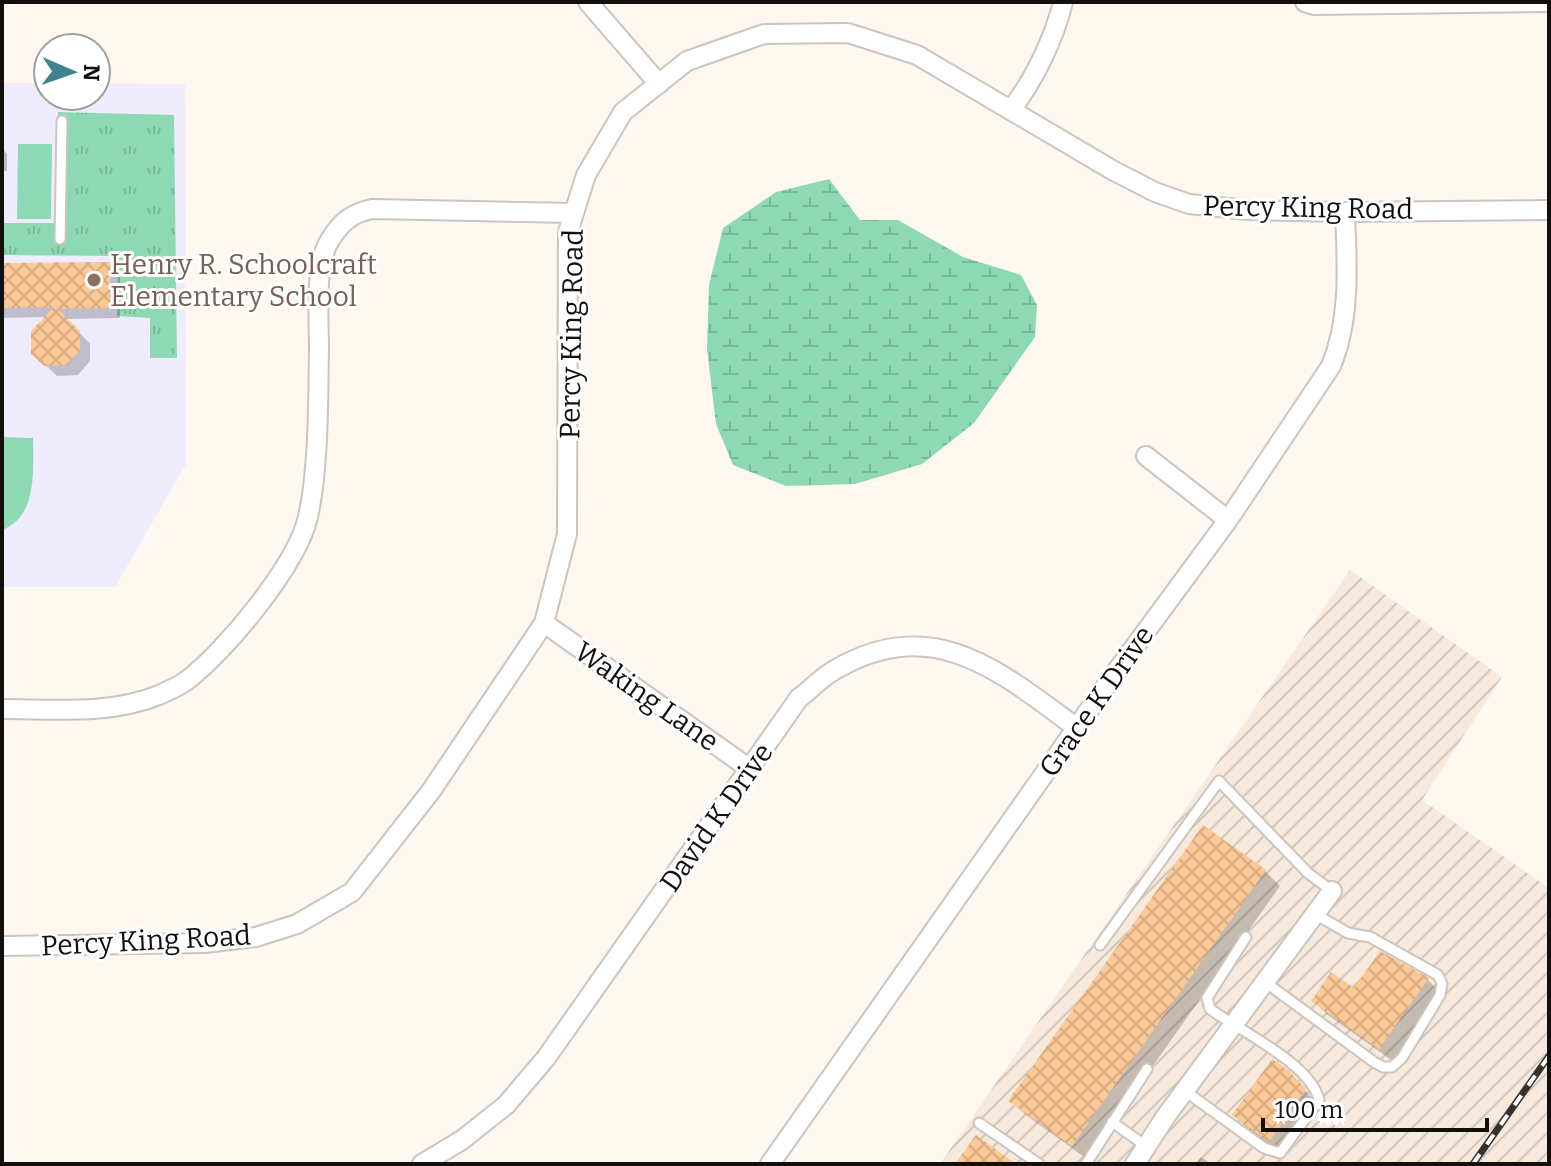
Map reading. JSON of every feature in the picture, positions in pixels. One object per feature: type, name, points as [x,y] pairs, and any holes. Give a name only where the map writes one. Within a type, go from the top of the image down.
[{"type":"street","points":[[588,2],[659,84]]},
{"type":"street","points":[[1011,110],[1044,53],[1063,2]]},
{"type":"street","points":[[1305,2],[1314,5],[1549,2]]},
{"type":"street","name":"Percy King Road","points":[[2,946],[205,943],[256,937],[297,924],[319,914],[352,892],[431,791],[544,623],[567,534],[568,232],[586,175],[623,112],[687,61],[764,34],[848,33],[917,55],[1114,171],[1155,192],[1189,204],[1249,210],[1345,212],[1549,210]]},
{"type":"street","points":[[2,709],[113,706],[156,696],[184,682],[230,639],[267,592],[291,555],[307,521],[313,487],[320,282],[329,240],[354,213],[372,209],[574,213]]},
{"type":"street","name":"Grace K Drive","points":[[770,1164],[1077,728],[1228,520],[1331,366],[1344,320],[1345,212]]},
{"type":"street","points":[[1146,456],[1228,520]]},
{"type":"street","name":"Waking Lane","points":[[544,623],[750,769]]},
{"type":"street","name":"David K Drive","points":[[422,1164],[462,1140],[506,1105],[546,1058],[799,698],[831,672],[870,654],[907,647],[938,648],[973,658],[1013,681],[1077,728]]},
{"type":"street","points":[[1135,1164],[1332,891]]},
{"type":"lane","points":[[60,239],[62,121]]},
{"type":"lane","points":[[1100,945],[1219,781],[1308,873],[1332,891]]},
{"type":"lane","points":[[1265,982],[1383,1067],[1392,1067],[1402,1058],[1440,995],[1442,984],[1438,975],[1370,937],[1348,933],[1315,914]]},
{"type":"lane","points":[[1185,1091],[1264,1148],[1280,1153],[1319,1100],[1316,1089],[1299,1069],[1210,1009],[1207,998],[1246,937]]},
{"type":"lane","points":[[1086,1164],[1147,1069]]},
{"type":"lane","points":[[1112,1122],[1146,1146]]},
{"type":"lane","points":[[979,1123],[1039,1164]]},
{"type":"shaded area","name":"Henry R. Schoolcraft Elementary School","points":[[2,83],[32,83],[32,112],[112,112],[112,83],[185,84],[186,464],[115,587],[2,587]]},
{"type":"shaded area","points":[[1350,570],[1502,677],[1422,800],[1549,888],[1549,1164],[940,1164]]},
{"type":"green space","points":[[58,112],[174,115],[177,358],[150,358],[150,318],[117,316],[118,260],[115,256],[2,255],[2,194],[3,223],[56,223]]},
{"type":"green space","points":[[18,144],[52,144],[51,219],[17,219]]},
{"type":"green space","points":[[829,179],[860,220],[898,220],[963,257],[1021,275],[1037,305],[1035,337],[974,423],[922,464],[855,484],[786,486],[733,465],[716,424],[707,349],[709,285],[723,228],[776,192]]},
{"type":"green space","points":[[2,437],[33,438],[33,464],[28,503],[14,523],[2,530]]},
{"type":"building","points":[[110,262],[110,308],[58,309],[80,331],[80,350],[67,365],[44,366],[31,354],[31,331],[54,307],[2,308],[2,263]]},
{"type":"building","points":[[1203,825],[1266,870],[1072,1146],[1008,1101]]},
{"type":"building","points":[[1380,951],[1429,978],[1379,1049],[1311,1001],[1331,972],[1354,988]]},
{"type":"building","points":[[1272,1059],[1306,1089],[1269,1142],[1232,1115]]},
{"type":"building","points":[[976,1135],[1016,1164],[955,1164]]},
{"type":"railway","points":[[1473,1164],[1549,1056]]},
{"type":"place","name":"Henry R. Schoolcraft Elementary School","points":[[94,280]]}]
